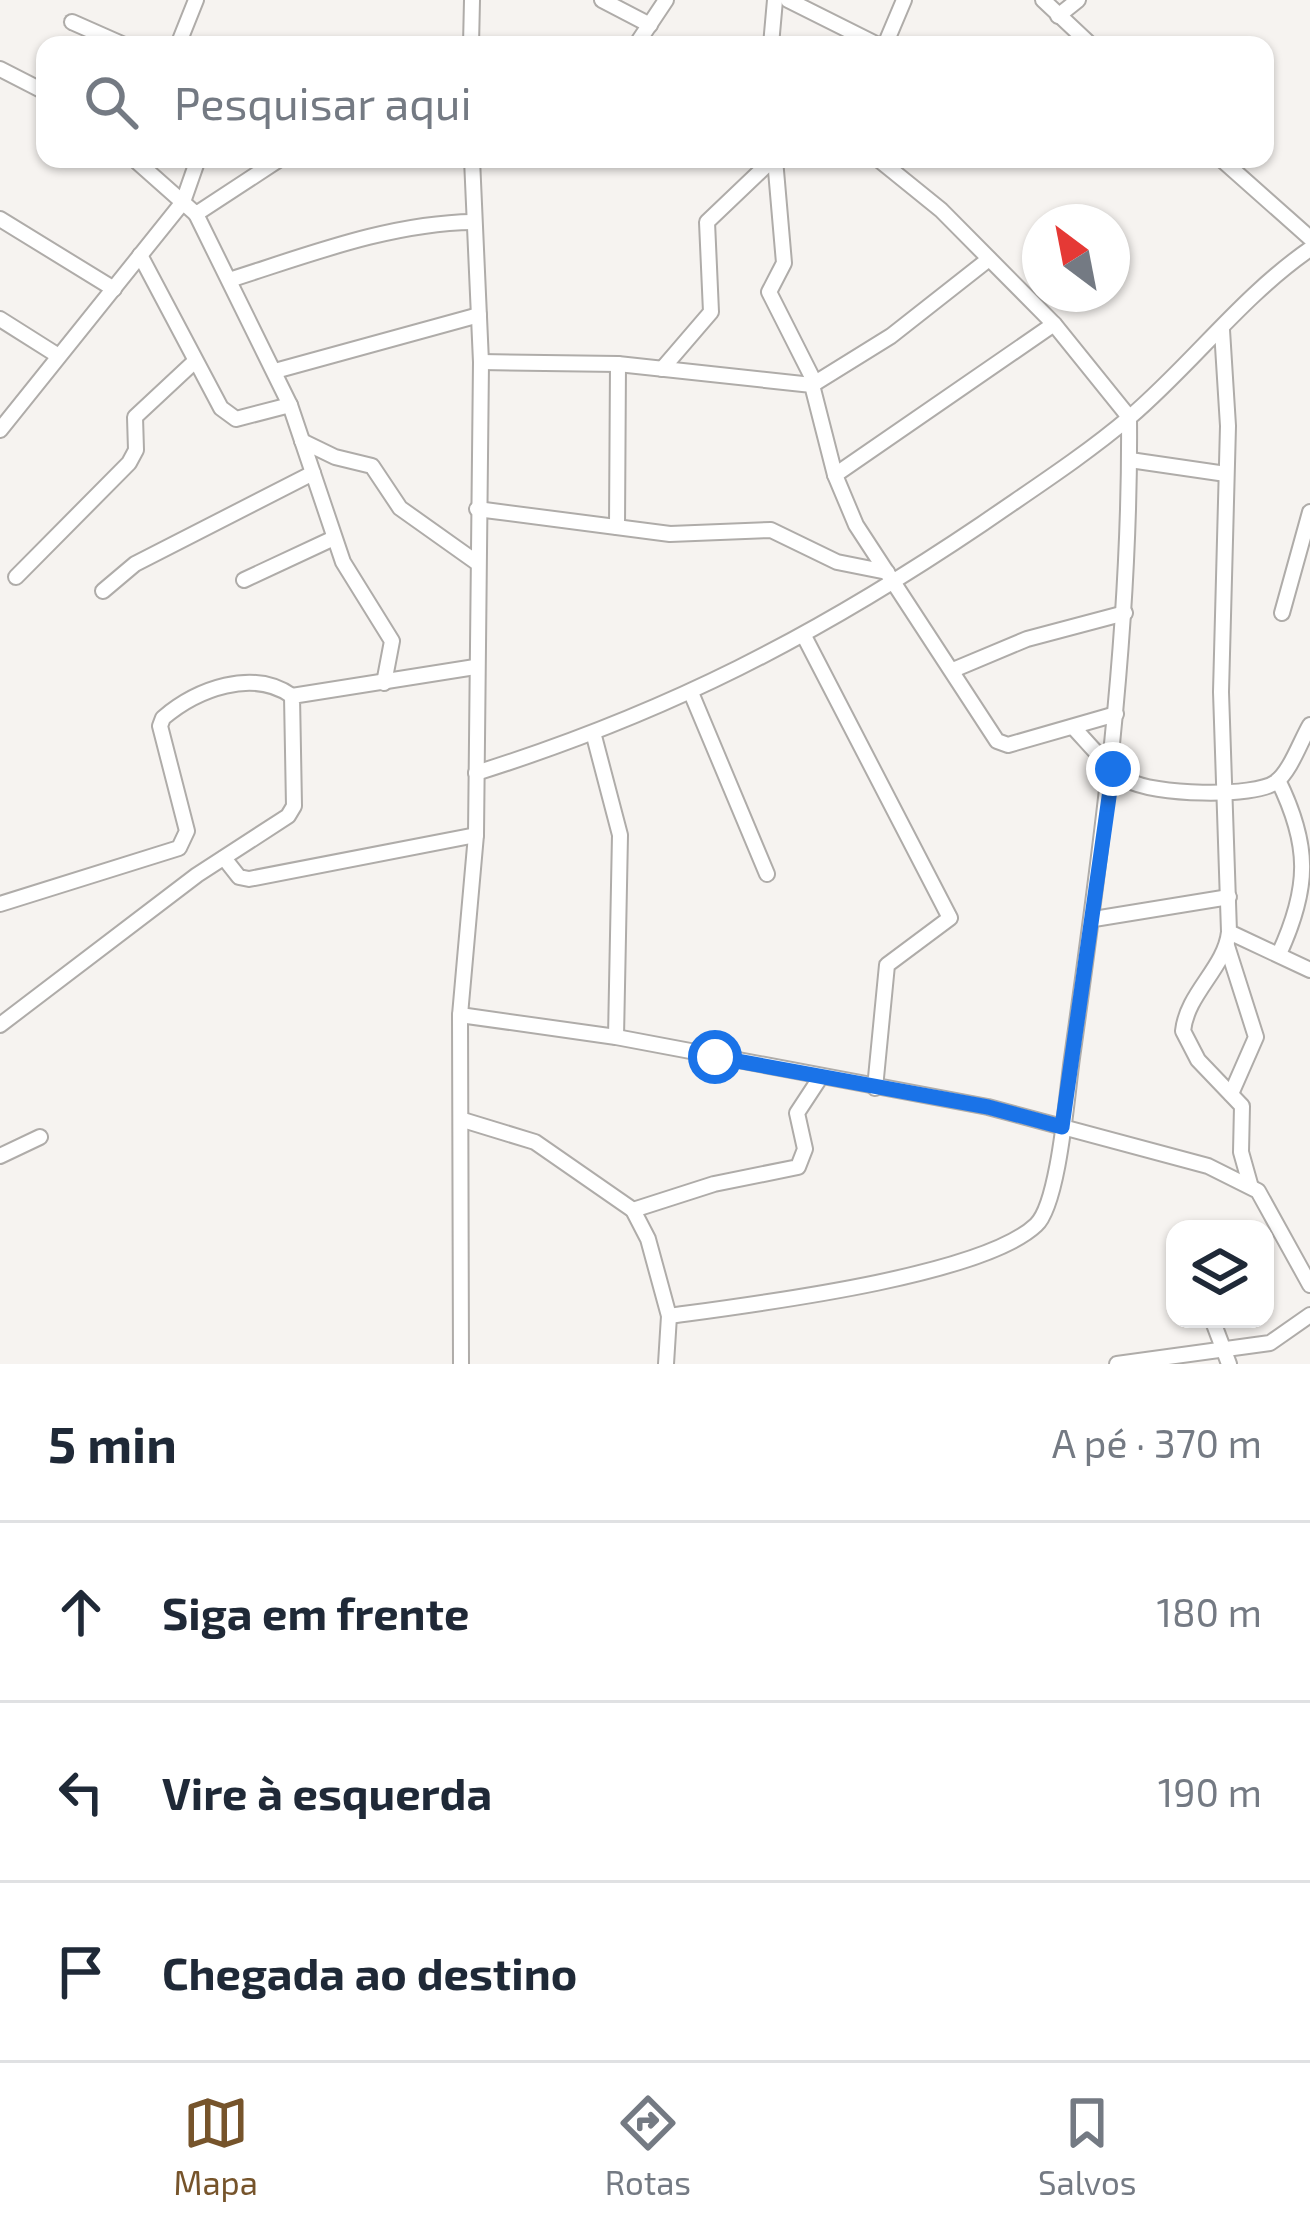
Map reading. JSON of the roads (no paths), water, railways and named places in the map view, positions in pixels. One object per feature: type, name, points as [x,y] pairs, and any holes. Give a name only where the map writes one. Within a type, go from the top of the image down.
[{"type":"street","points":[[182,36],[196,0]]},
{"type":"street","points":[[471,36],[472,0]]},
{"type":"street","points":[[602,0],[650,25]]},
{"type":"street","points":[[642,36],[666,0]]},
{"type":"street","points":[[773,36],[775,0]]},
{"type":"street","points":[[788,0],[863,36]]},
{"type":"street","points":[[886,36],[904,0]]},
{"type":"street","points":[[1043,0],[1081,36]]},
{"type":"street","points":[[1058,16],[1078,0]]},
{"type":"street","points":[[72,22],[104,36]]},
{"type":"street","points":[[0,69],[36,87]]},
{"type":"street","points":[[144,168],[196,214],[275,371],[334,538],[392,641],[384,683]]},
{"type":"street","points":[[0,430],[183,202],[195,168]]},
{"type":"street","points":[[196,214],[266,168]]},
{"type":"street","points":[[461,1364],[460,1015],[476,835],[481,362],[472,168]]},
{"type":"street","points":[[662,369],[711,312],[707,222],[764,168]]},
{"type":"street","points":[[775,168],[784,263],[769,292],[814,384],[835,475],[856,525],[1002,745],[1116,714]]},
{"type":"street","points":[[669,1316],[823,1294],[1018,1238],[1045,1212],[1062,1127],[1113,769],[1125,614],[1130,417],[1054,324],[888,168]]},
{"type":"street","points":[[1231,168],[1310,238]]},
{"type":"street","points":[[0,219],[114,289]]},
{"type":"street","points":[[229,280],[340,244],[428,223],[473,222]]},
{"type":"street","points":[[476,772],[594,736],[692,695],[804,636],[1130,417],[1222,330],[1261,283],[1310,249]]},
{"type":"street","points":[[140,255],[220,408],[236,418],[290,405]]},
{"type":"street","points":[[481,362],[618,364],[814,384],[891,336],[989,259]]},
{"type":"street","points":[[275,371],[479,315]]},
{"type":"street","points":[[0,320],[57,355]]},
{"type":"street","points":[[835,475],[1054,324]]},
{"type":"street","points":[[1222,330],[1228,939],[1256,1037],[1231,1094]]},
{"type":"street","points":[[16,577],[129,463],[136,450],[135,416],[194,362]]},
{"type":"street","points":[[617,527],[618,364]]},
{"type":"street","points":[[302,441],[335,458],[372,466],[400,508],[476,562]]},
{"type":"street","points":[[1130,460],[1226,474]]},
{"type":"street","points":[[103,591],[146,557],[313,473]]},
{"type":"street","points":[[477,509],[670,534],[771,530],[837,562],[892,577]]},
{"type":"street","points":[[1282,614],[1310,512]]},
{"type":"street","points":[[244,580],[334,538]]},
{"type":"street","points":[[953,670],[1027,639],[1125,614]]},
{"type":"street","points":[[804,636],[950,918],[887,965],[874,1088]]},
{"type":"street","points":[[0,904],[179,848],[188,831],[160,727],[163,718],[222,687],[255,679],[275,683],[292,696],[476,667]]},
{"type":"street","points":[[692,695],[767,874]]},
{"type":"street","points":[[0,1025],[197,875],[280,823],[294,806],[292,696]]},
{"type":"street","points":[[1073,727],[1129,782],[1158,791],[1224,791],[1270,787],[1310,725]]},
{"type":"street","points":[[594,736],[620,835],[616,1037]]},
{"type":"street","points":[[1278,780],[1306,834],[1306,886],[1279,954]]},
{"type":"street","points":[[224,858],[239,877],[249,879],[476,835]]},
{"type":"street","points":[[179,848],[197,875]]},
{"type":"street","points":[[1094,919],[1229,897]]},
{"type":"street","points":[[1228,939],[1279,954],[1310,970]]},
{"type":"street","points":[[1228,939],[1192,1001],[1183,1030],[1198,1060],[1244,1113],[1241,1152],[1250,1184]]},
{"type":"street","points":[[460,1015],[616,1037],[988,1107],[1208,1166],[1250,1184],[1264,1198],[1310,1285]]},
{"type":"street","points":[[633,1210],[714,1184],[798,1167],[805,1149],[796,1113],[820,1078]]},
{"type":"street","points":[[463,1120],[535,1142],[633,1210],[648,1239],[669,1316],[666,1364]]},
{"type":"street","points":[[0,1156],[40,1137]]},
{"type":"street","points":[[1117,1364],[1227,1359],[1270,1343],[1310,1315]]},
{"type":"street","points":[[1215,1328],[1227,1359]]}]
